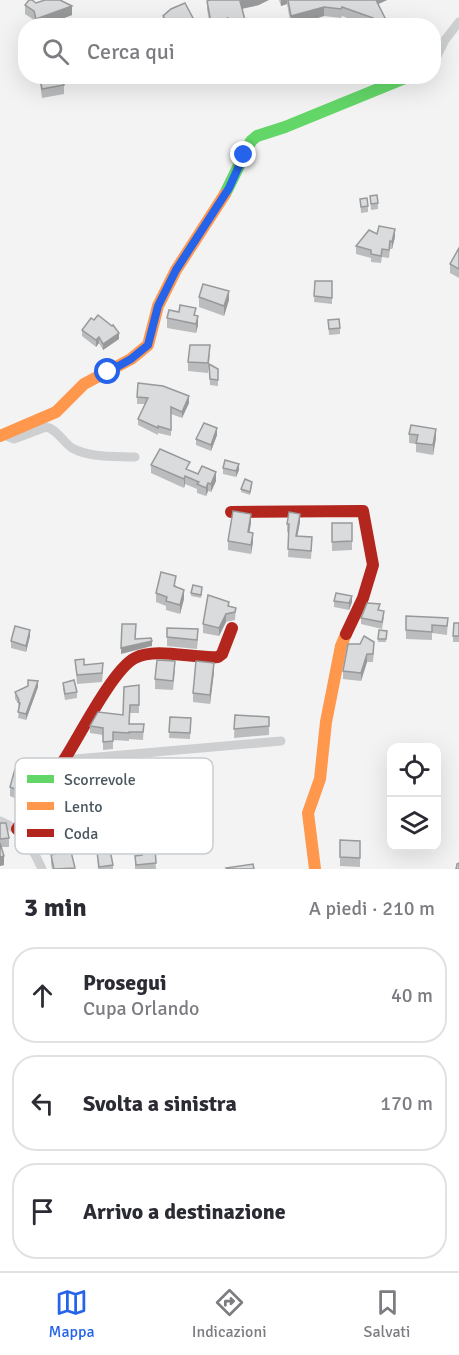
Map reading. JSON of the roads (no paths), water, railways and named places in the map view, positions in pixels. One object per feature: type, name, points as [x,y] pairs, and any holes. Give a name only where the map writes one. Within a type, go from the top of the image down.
[{"type":"street","points":[[441,48],[459,21]]},
{"type":"street","points":[[2,435],[56,412],[84,384],[131,359],[148,345],[158,306],[176,270],[229,188],[251,141],[257,136],[390,84]]},
{"type":"street","points":[[2,435],[14,439],[46,427],[52,428],[71,447],[81,452],[135,457]]},
{"type":"street","points":[[231,512],[363,511],[373,565],[363,598],[341,646],[326,722],[320,779],[308,813],[315,869]]},
{"type":"street","points":[[65,758],[108,687],[128,663],[138,656],[218,657],[222,654],[232,628]]},
{"type":"street","points":[[87,758],[281,741]]},
{"type":"street","points":[[0,821],[15,828]]},
{"type":"street","points":[[35,854],[42,869]]}]
